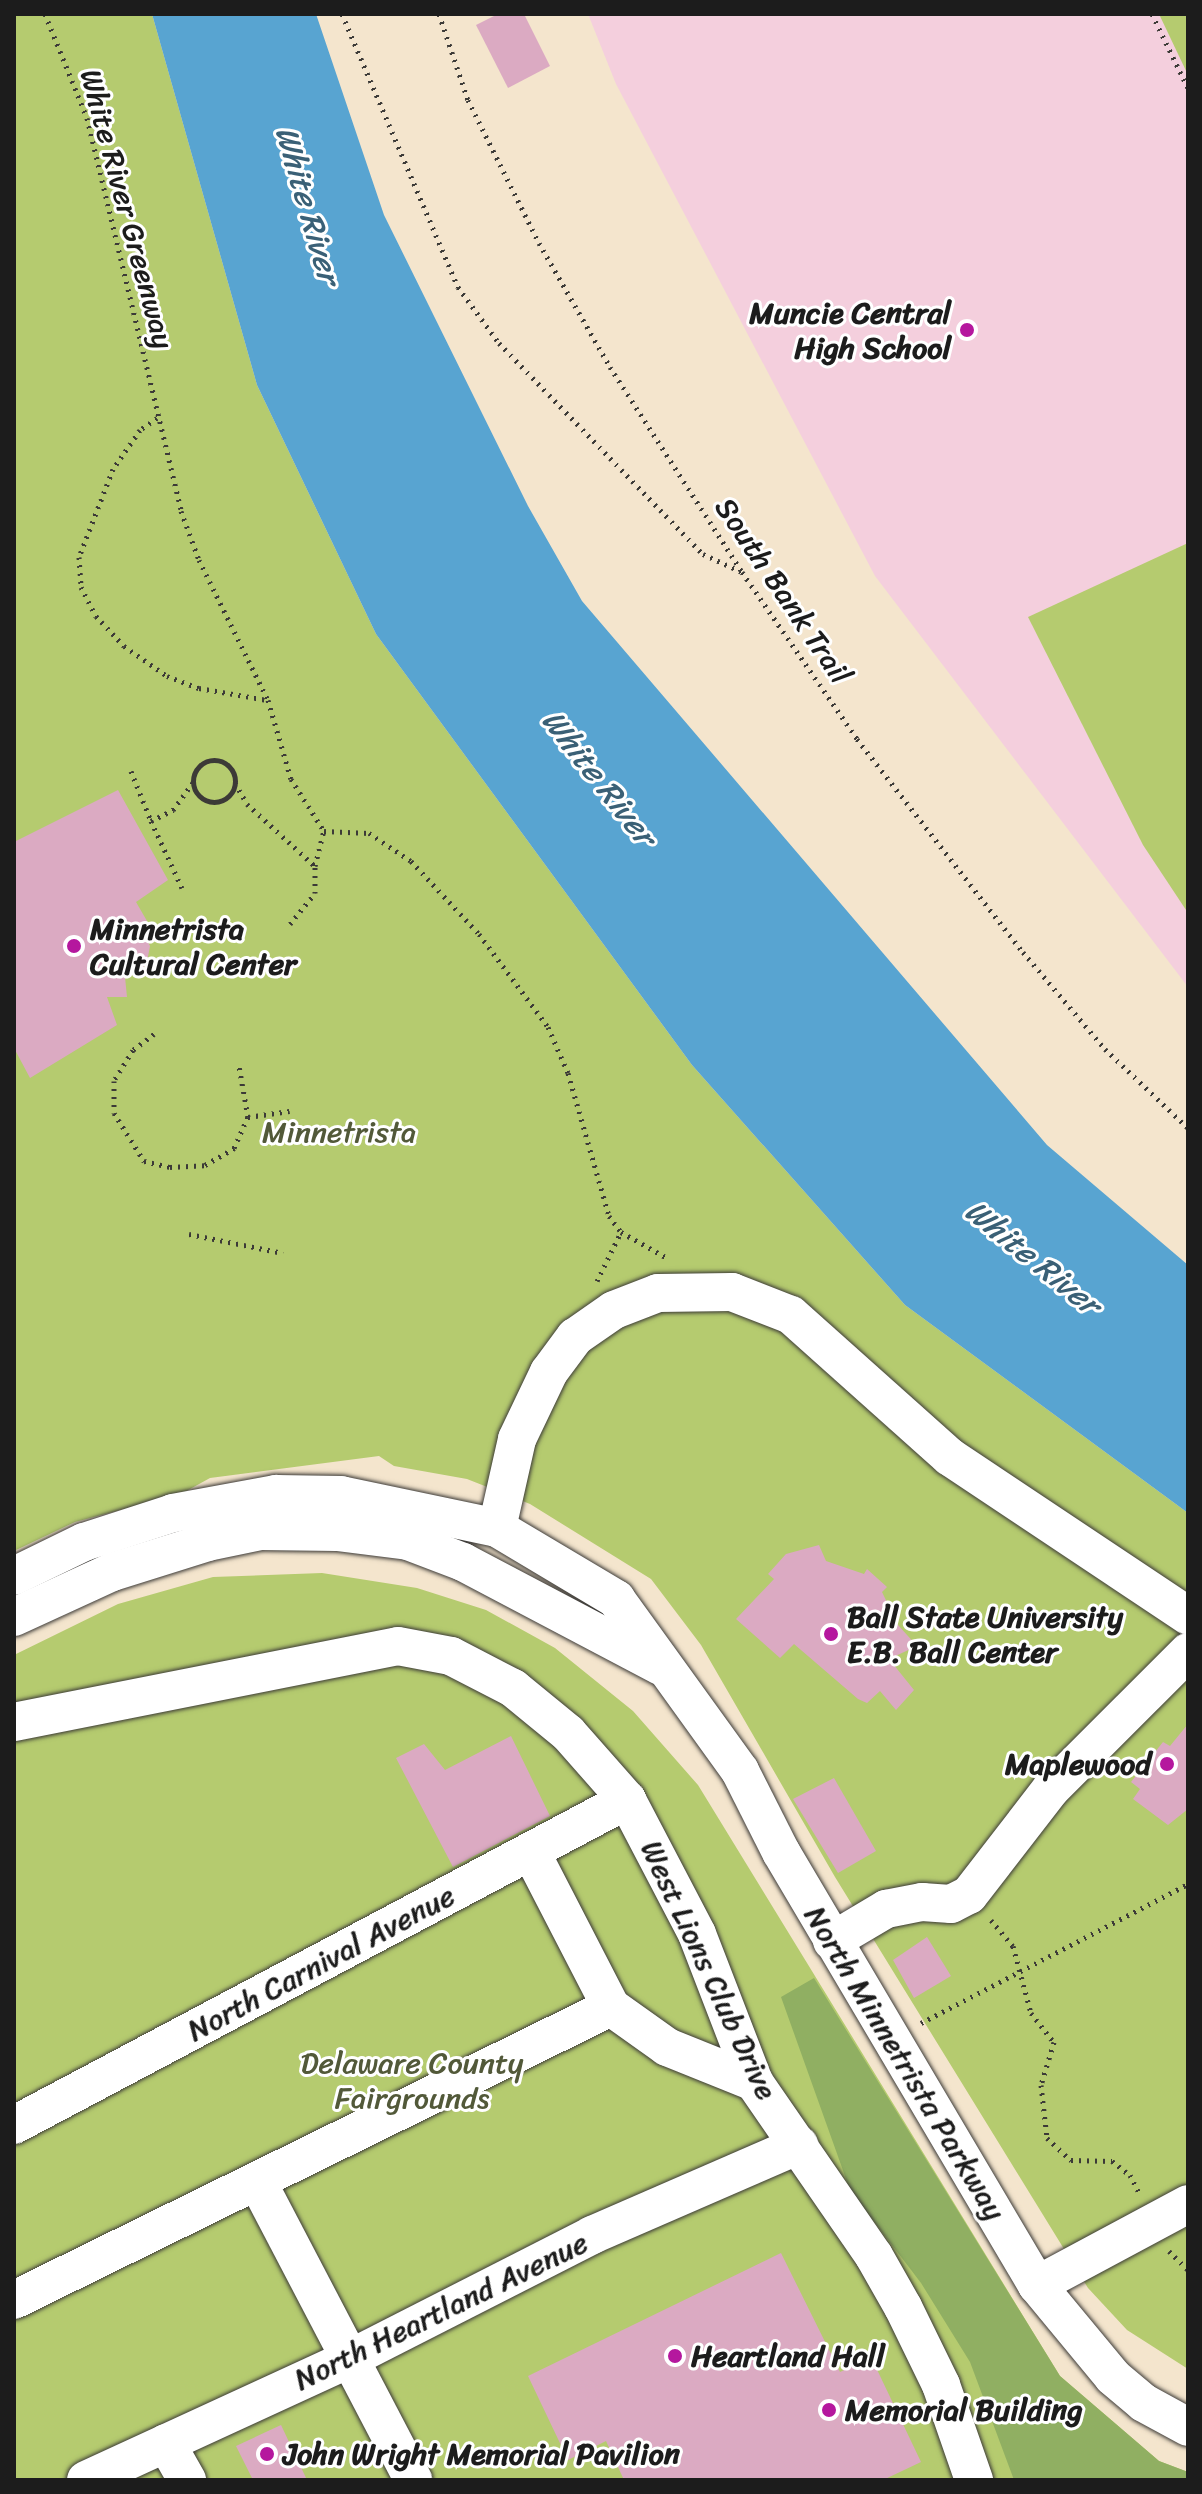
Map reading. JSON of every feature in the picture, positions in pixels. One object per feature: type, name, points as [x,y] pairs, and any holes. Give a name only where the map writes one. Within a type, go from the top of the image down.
[{"type":"street","points":[[497,1528],[517,1439],[543,1382],[575,1337],[614,1310],[658,1293],[732,1292],[791,1315],[950,1457],[1188,1616]]},
{"type":"street","name":"North Minnetrista Parkway","points":[[14,1576],[129,1525],[276,1494],[341,1495],[497,1528],[616,1599],[660,1666],[740,1771],[832,1941],[1037,2285],[1113,2377],[1144,2403],[1188,2427]]},
{"type":"street","name":"North Minnetrista Parkway","points":[[14,1617],[112,1572],[208,1542],[260,1531],[337,1532],[408,1541],[463,1562],[660,1666]]},
{"type":"street","name":"West Lions Club Drive","points":[[14,1722],[398,1646],[451,1656],[513,1688],[568,1733],[627,1800],[697,1934],[754,2082],[799,2145],[903,2307],[941,2385],[974,2480]]},
{"type":"street","points":[[832,1941],[886,1909],[922,1902],[951,1904],[969,1895],[1051,1789],[1188,1652]]},
{"type":"street","name":"North Carnival Avenue","points":[[14,2125],[627,1800]]},
{"type":"street","points":[[531,1852],[611,2007],[667,2047],[754,2082]]},
{"type":"street","points":[[14,2300],[611,2007]]},
{"type":"street","name":"North Heartland Avenue","points":[[86,2480],[351,2358],[592,2235],[799,2145]]},
{"type":"street","points":[[257,2181],[413,2480]]},
{"type":"street","points":[[1037,2285],[1188,2204]]},
{"type":"street","points":[[166,2443],[187,2480]]},
{"type":"path","name":"White River Greenway","points":[[45,14],[87,118],[157,418],[199,560],[268,700],[291,779],[324,831]]},
{"type":"path","points":[[342,14],[429,224],[458,287],[482,321],[703,554],[742,572]]},
{"type":"path","name":"South Bank Trail","points":[[439,14],[468,100],[539,243],[610,367],[742,572],[857,739],[1023,952],[1105,1049],[1188,1128]]},
{"type":"path","points":[[1152,14],[1188,88]]},
{"type":"path","points":[[157,418],[140,430],[113,469],[79,557],[81,587],[96,616],[124,646],[167,676],[199,688],[268,700]]},
{"type":"path","points":[[151,821],[173,810],[202,764],[215,760],[227,765],[255,812],[315,866]]},
{"type":"path","points":[[131,771],[182,888]]},
{"type":"path","points":[[193,782],[198,795],[217,802],[230,795],[235,783]]},
{"type":"path","points":[[290,924],[315,893],[315,866],[324,831],[369,833],[411,861],[479,934],[540,1015],[568,1073],[609,1216],[621,1232],[592,1294]]},
{"type":"path","points":[[154,1034],[133,1050],[114,1081],[114,1113],[144,1161],[170,1167],[205,1165],[234,1148],[248,1117],[239,1066]]},
{"type":"path","points":[[248,1117],[290,1111]]},
{"type":"path","points":[[189,1234],[283,1253]]},
{"type":"path","points":[[917,2026],[1188,1884]]},
{"type":"path","points":[[969,1895],[1013,1946],[1022,1970],[1031,2013],[1054,2042],[1041,2085],[1047,2138],[1071,2160],[1112,2161],[1130,2175],[1152,2224],[1188,2270]]},
{"type":"shaded area","name":"Muncie Central High School","points":[[588,14],[1188,14],[1188,987],[875,576],[616,84]]},
{"type":"green space","name":"Minnetrista","points":[[14,14],[152,14],[257,385],[376,634],[692,1065],[905,1305],[1188,1513],[1188,2369],[1127,2330],[1088,2288],[835,1877],[701,1645],[651,1579],[530,1504],[467,1479],[394,1466],[379,1456],[210,1478],[181,1494],[75,1522],[14,1551]]},
{"type":"green space","points":[[1159,14],[1188,14],[1188,75]]},
{"type":"green space","points":[[1188,543],[1188,913],[1143,845],[1028,617]]},
{"type":"green space","name":"Delaware County Fairgrounds","points":[[322,1573],[417,1588],[486,1610],[555,1648],[633,1711],[698,1785],[1060,2376],[1159,2461],[1188,2472],[1188,2480],[14,2480],[14,1655],[118,1604],[213,1577]]},
{"type":"green space","points":[[814,1978],[1060,2376],[1159,2461],[1188,2472],[1188,2480],[1014,2480],[970,2362],[921,2283],[850,2190],[781,1997]]},
{"type":"water","name":"White River","points":[[152,14],[316,14],[384,215],[528,506],[582,601],[1047,1145],[1188,1265],[1188,1513],[905,1305],[692,1065],[376,634],[257,385]]},
{"type":"building","points":[[498,14],[524,14],[550,66],[508,88],[476,25]]},
{"type":"building","name":"Minnetrista Cultural Center","points":[[118,790],[168,880],[136,902],[147,921],[143,933],[150,946],[147,962],[140,973],[125,977],[127,997],[107,997],[117,1025],[30,1078],[14,1048],[14,842]]},
{"type":"building","name":"Ball State University E.B. Ball Center","points":[[819,1545],[826,1561],[864,1574],[867,1569],[887,1587],[882,1592],[898,1625],[917,1646],[889,1659],[914,1690],[896,1710],[880,1691],[867,1703],[858,1699],[794,1644],[780,1658],[736,1619],[774,1579],[768,1574],[786,1554]]},
{"type":"building","name":"Maplewood","points":[[1188,1724],[1188,1809],[1168,1825],[1133,1799],[1140,1789],[1131,1782],[1163,1742],[1170,1746]]},
{"type":"building","points":[[511,1736],[550,1816],[453,1867],[396,1758],[424,1744],[445,1770]]},
{"type":"building","points":[[834,1778],[876,1851],[838,1873],[793,1799]]},
{"type":"building","points":[[927,1937],[951,1976],[914,1998],[893,1960]]},
{"type":"building","points":[[781,2253],[840,2372],[871,2357],[921,2462],[883,2480],[624,2480],[606,2441],[568,2460],[528,2376]]},
{"type":"building","name":"John Wright Memorial Pavilion","points":[[281,2425],[307,2480],[253,2480],[236,2446]]},
{"type":"place","name":"Muncie Central High School","points":[[967,330]]},
{"type":"place","name":"Minnetrista Cultural Center","points":[[74,946]]},
{"type":"place","name":"Ball State University E.B. Ball Center","points":[[831,1634]]},
{"type":"place","name":"Maplewood","points":[[1167,1764]]},
{"type":"place","name":"Heartland Hall","points":[[675,2356]]},
{"type":"place","name":"Memorial Building","points":[[829,2410]]},
{"type":"place","name":"John Wright Memorial Pavilion","points":[[267,2454]]}]
